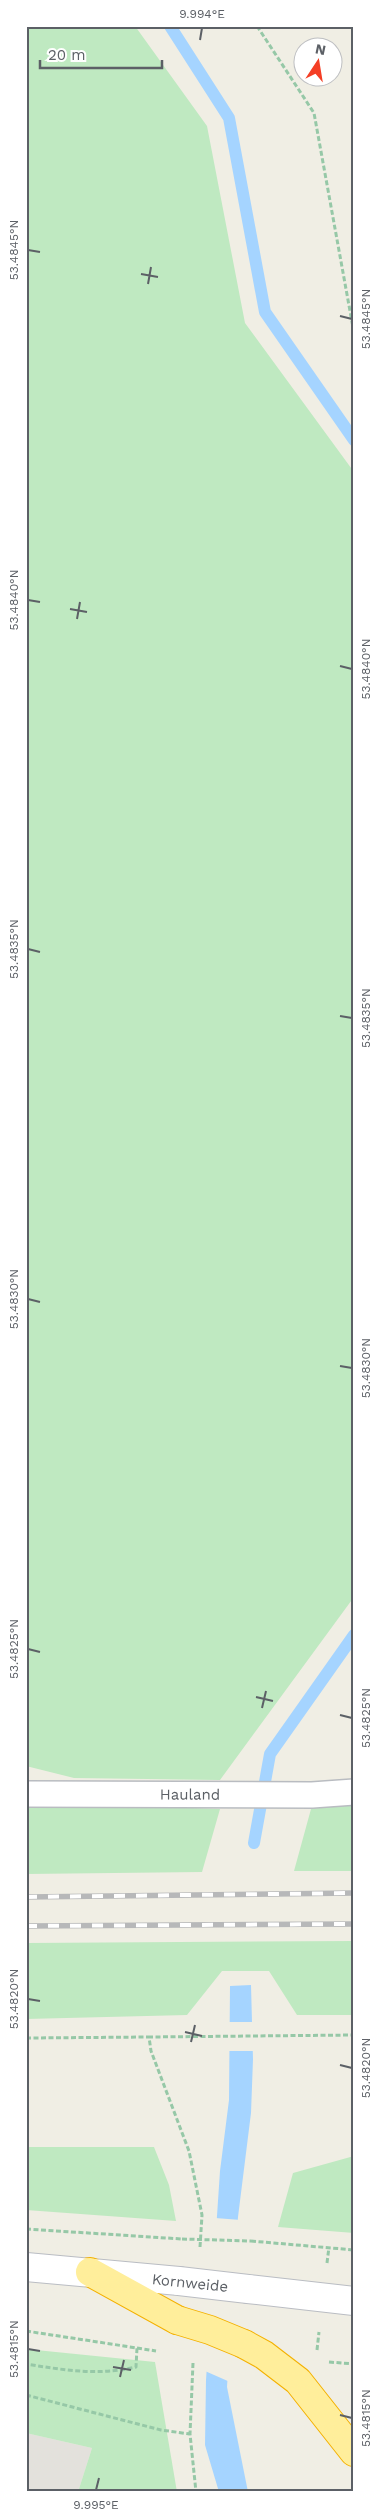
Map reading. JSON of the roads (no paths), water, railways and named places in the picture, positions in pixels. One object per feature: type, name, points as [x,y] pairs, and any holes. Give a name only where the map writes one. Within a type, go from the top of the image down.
[{"type":"highway","points":[[90,2272],[176,2320],[210,2330],[244,2344],[264,2355],[298,2381],[354,2452]]},
{"type":"main road","name":"Kornweide","points":[[26,2266],[354,2301]]},
{"type":"lane","name":"Hauland","points":[[26,1794],[312,1795],[354,1792]]},
{"type":"water","points":[[251,1985],[253,2059],[251,2113],[238,2217],[227,2387],[248,2492],[219,2492],[205,2445],[206,2380],[220,2171],[229,2100],[230,1986]]},
{"type":"waterway","points":[[170,26],[229,118],[265,312],[354,440]]},
{"type":"waterway","points":[[254,1843],[270,1754],[354,1635]]},
{"type":"railway","points":[[26,1897],[354,1893]]},
{"type":"railway","points":[[26,1926],[354,1924]]}]
